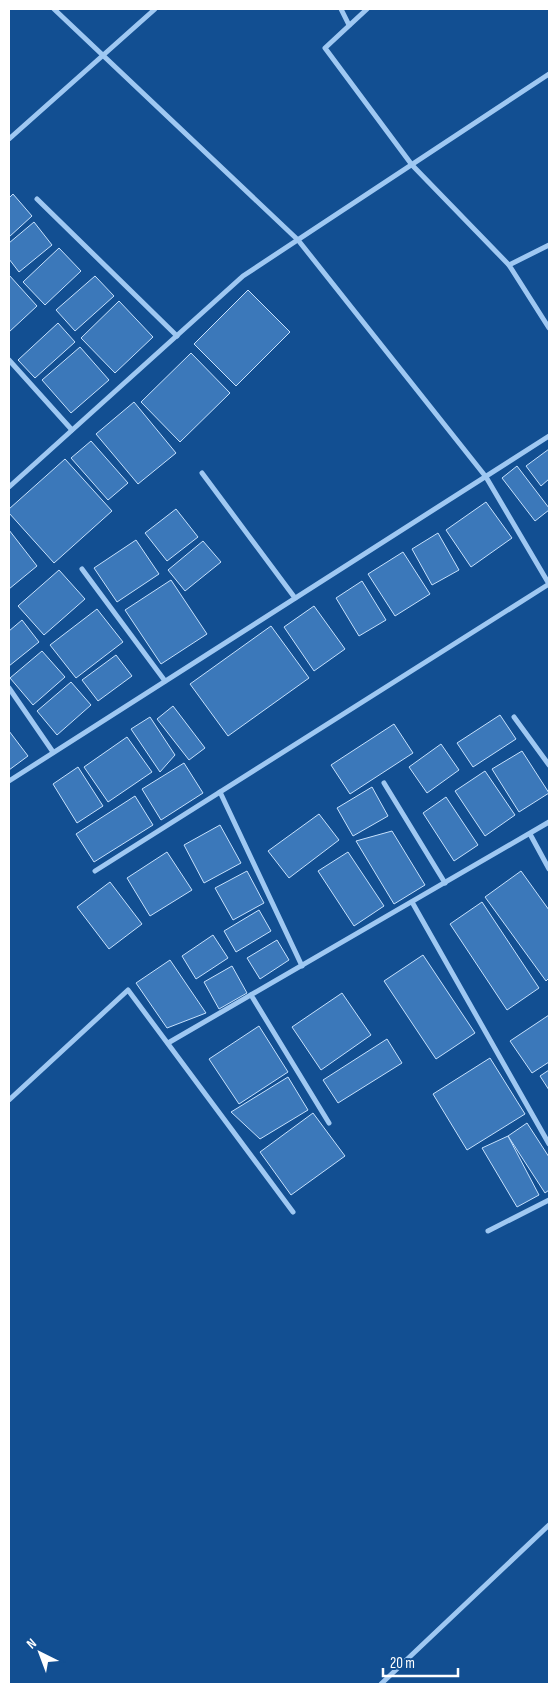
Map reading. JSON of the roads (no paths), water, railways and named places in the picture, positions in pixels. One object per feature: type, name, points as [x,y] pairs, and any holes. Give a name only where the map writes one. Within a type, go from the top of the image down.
[{"type":"street","points":[[54,9],[298,240],[486,477],[549,584],[96,871]]},
{"type":"street","points":[[9,139],[155,9]]},
{"type":"street","points":[[341,9],[349,25]]},
{"type":"street","points":[[367,9],[325,48],[412,165],[509,265],[549,328]]},
{"type":"street","points":[[9,487],[243,276],[549,74]]},
{"type":"street","points":[[37,199],[176,336]]},
{"type":"street","points":[[509,265],[549,245]]},
{"type":"street","points":[[9,360],[72,430]]},
{"type":"street","points":[[9,781],[549,436]]},
{"type":"street","points":[[202,473],[295,598]]},
{"type":"street","points":[[82,569],[165,681]]},
{"type":"street","points":[[9,688],[53,752]]},
{"type":"street","points":[[514,717],[549,765]]},
{"type":"street","points":[[384,783],[445,882]]},
{"type":"street","points":[[220,792],[302,966]]},
{"type":"street","points":[[168,1043],[549,822]]},
{"type":"street","points":[[530,834],[549,869]]},
{"type":"street","points":[[412,902],[549,1144]]},
{"type":"street","points":[[9,1100],[128,990],[293,1212]]},
{"type":"street","points":[[251,995],[329,1123]]},
{"type":"street","points":[[488,1230],[549,1200]]},
{"type":"street","points":[[381,1684],[549,1525]]}]
